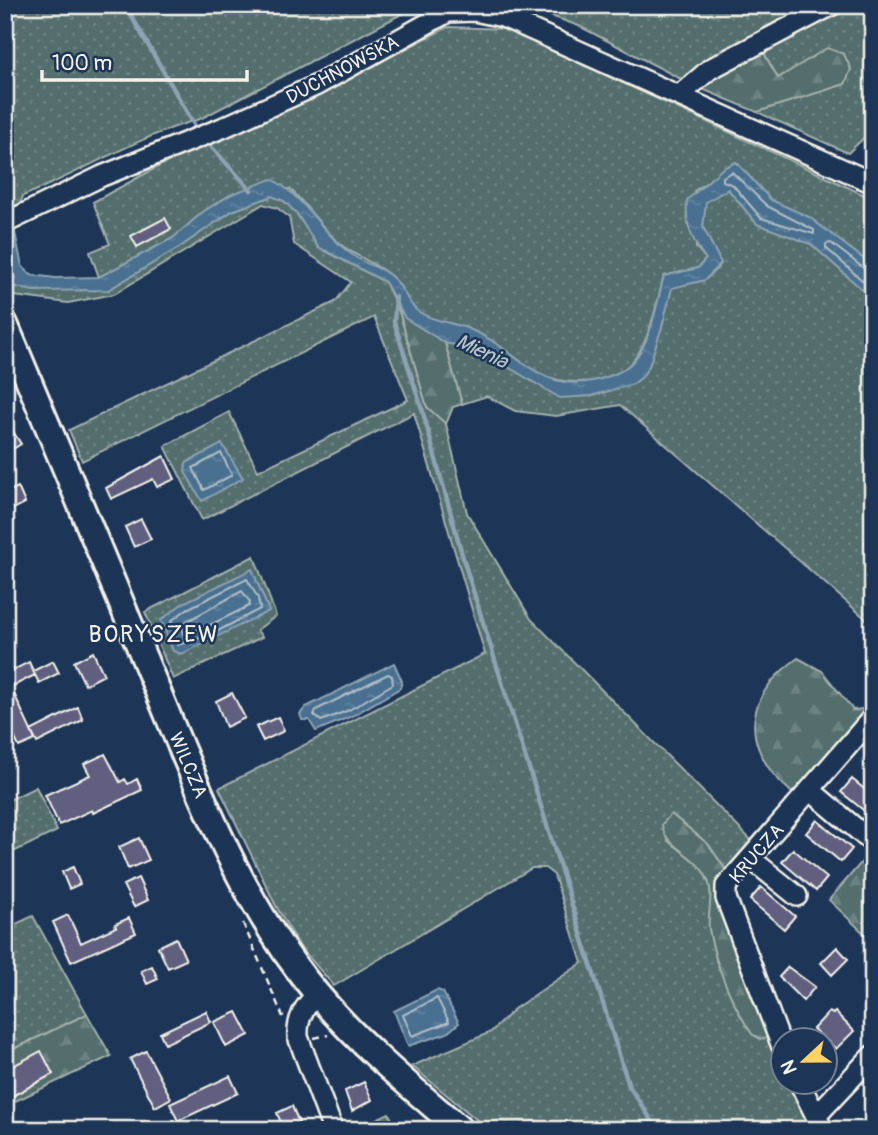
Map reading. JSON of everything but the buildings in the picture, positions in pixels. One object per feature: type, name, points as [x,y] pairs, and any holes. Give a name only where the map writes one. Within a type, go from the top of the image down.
[{"type":"main road","name":"WILCZA","points":[[7,335],[224,846],[277,940],[317,994],[379,1060],[461,1130]]},
{"type":"street","points":[[681,94],[710,69],[832,5]]},
{"type":"street","name":"DUCHNOWSKA","points":[[9,221],[102,177],[317,85],[448,12],[478,8],[681,94],[873,183]]},
{"type":"street","name":"KRUCZA","points":[[773,1026],[726,898],[726,886],[873,717]]},
{"type":"street","points":[[810,790],[872,842]]},
{"type":"street","points":[[751,859],[797,896]]},
{"type":"street","points":[[317,994],[299,1018],[300,1042],[333,1130]]},
{"type":"street","points":[[806,1096],[820,1123],[873,1055]]},
{"type":"green space","points":[[5,5],[419,5],[200,119],[154,135],[23,196],[18,209],[5,213]]},
{"type":"green space","points":[[520,5],[819,5],[685,81],[579,26]]},
{"type":"green space","points":[[842,5],[873,5],[873,129],[848,153],[757,112],[845,84],[851,69],[827,49],[778,78],[761,48]]},
{"type":"green space","points":[[448,27],[507,29],[873,199],[873,266],[809,217],[771,200],[736,162],[694,191],[696,247],[706,259],[698,268],[664,276],[654,316],[637,356],[613,376],[576,382],[544,375],[483,336],[418,312],[393,278],[340,244],[290,189],[232,194],[204,211],[173,238],[99,277],[90,252],[110,244],[93,202],[176,157],[305,100]]},
{"type":"green space","points":[[761,48],[778,78],[827,48],[844,54],[851,69],[845,84],[757,112],[695,86]]},
{"type":"green space","points":[[728,189],[757,224],[811,244],[873,299],[873,625],[620,405],[556,416],[515,411],[487,396],[462,404],[445,343],[478,349],[560,397],[591,396],[633,384],[649,366],[672,287],[705,280],[721,264],[703,227],[705,202]]},
{"type":"green space","points":[[272,196],[284,201],[297,214],[318,247],[385,282],[399,311],[427,407],[446,424],[467,513],[531,619],[756,845],[730,876],[708,844],[671,814],[668,841],[696,860],[710,886],[716,961],[752,1034],[761,1039],[770,1037],[770,1096],[798,1096],[813,1130],[489,1130],[412,1066],[491,1032],[514,1009],[582,963],[554,875],[545,868],[532,868],[334,986],[300,947],[276,906],[219,788],[485,654],[414,413],[202,520],[165,446],[229,412],[258,471],[408,400],[374,317],[82,461],[69,430],[335,302],[351,282],[294,244],[289,217],[277,208],[263,204],[114,294],[68,303],[14,296],[5,285],[5,271],[12,286],[49,290],[108,290],[180,247],[232,211]]},
{"type":"green space","points":[[399,311],[445,343],[462,404],[453,407],[446,424],[427,407]]},
{"type":"green space","points":[[254,556],[276,616],[257,630],[262,637],[173,679],[145,612]]},
{"type":"green space","points":[[798,658],[822,671],[853,710],[872,708],[797,799],[774,775],[763,758],[756,742],[754,726],[756,711],[771,683]]},
{"type":"green space","points":[[36,787],[57,831],[5,856],[5,802]]},
{"type":"green space","points":[[671,814],[708,844],[730,876],[770,1037],[761,1039],[752,1034],[731,997],[715,956],[709,929],[708,880],[696,863],[668,839],[662,824]]},
{"type":"green space","points":[[873,849],[873,942],[829,900]]},
{"type":"green space","points":[[5,912],[12,926],[33,916],[87,1014],[5,1053]]},
{"type":"green space","points":[[87,1014],[111,1056],[5,1106],[5,1053]]},
{"type":"green space","points":[[389,1113],[396,1130],[365,1130],[363,1125]]},
{"type":"water","name":"Mienia","points":[[736,162],[771,200],[809,217],[873,266],[873,299],[811,244],[757,224],[728,189],[706,202],[703,227],[721,263],[705,280],[672,288],[649,366],[642,377],[633,384],[591,396],[560,398],[478,349],[445,343],[405,318],[385,282],[318,247],[297,214],[284,201],[272,196],[232,211],[180,247],[108,290],[33,291],[12,286],[5,271],[5,232],[14,228],[22,266],[31,275],[56,278],[99,277],[173,238],[204,211],[232,194],[272,179],[296,197],[345,249],[392,277],[419,312],[486,337],[543,375],[576,383],[597,380],[622,371],[640,352],[650,331],[664,276],[698,268],[706,259],[690,231],[687,200],[723,168]]},
{"type":"water","points":[[222,444],[243,478],[202,501],[185,472],[186,463]]},
{"type":"water","points":[[252,569],[269,611],[182,654],[173,651],[161,620],[183,603]]},
{"type":"water","points":[[394,663],[402,681],[400,688],[352,716],[316,731],[309,720],[302,720],[300,714],[306,707]]},
{"type":"water","points":[[437,990],[443,992],[459,1023],[447,1033],[408,1046],[394,1011]]},
{"type":"waterway","points":[[125,5],[199,133]]},
{"type":"waterway","points":[[205,140],[251,190]]},
{"type":"waterway","points":[[396,297],[394,322],[422,409],[465,565],[629,1086],[658,1130]]},
{"type":"district","name":"BORYSZEW","points":[[154,634]]}]
